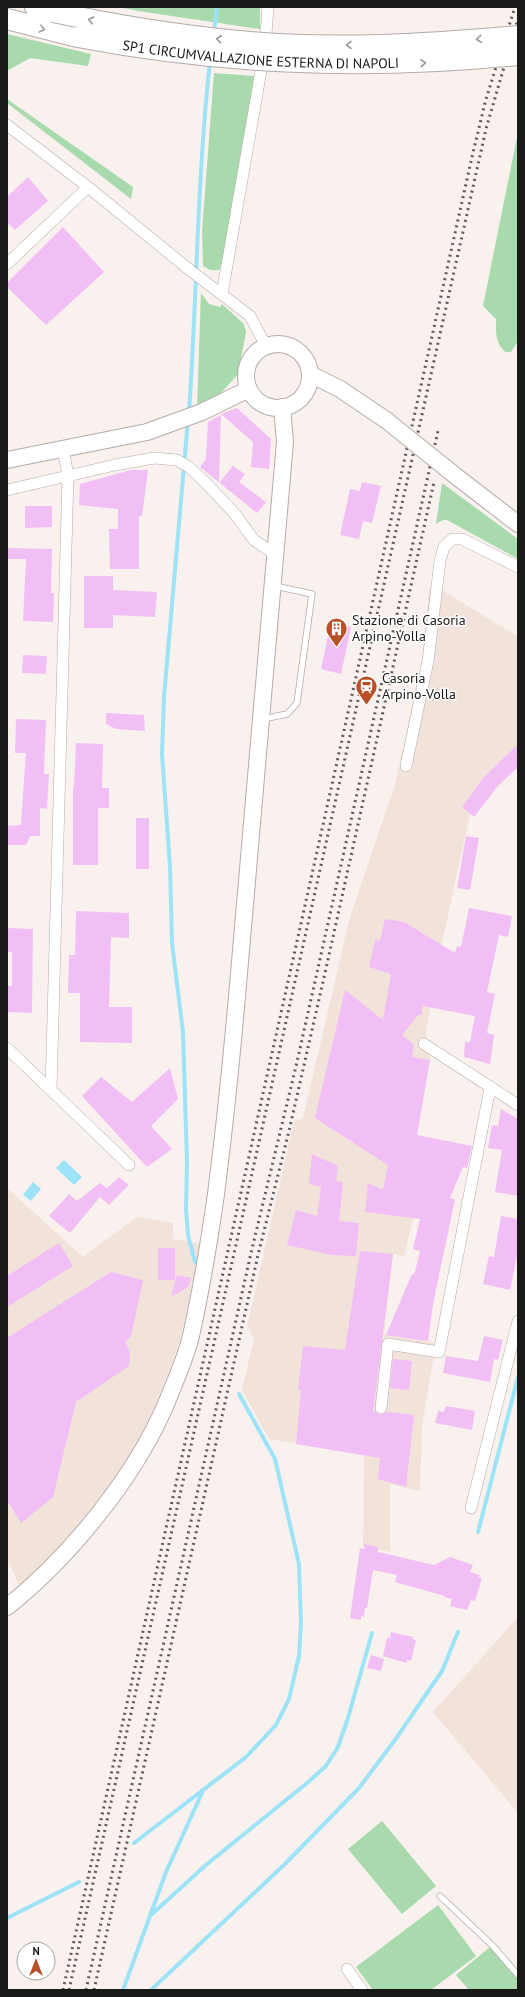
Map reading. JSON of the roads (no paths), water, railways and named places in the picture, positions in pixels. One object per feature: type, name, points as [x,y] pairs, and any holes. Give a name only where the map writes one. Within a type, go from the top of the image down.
[{"type":"highway","name":"SP1 CIRCUMVALLAZIONE ESTERNA DI NAPOLI","points":[[43,9],[153,31],[271,43],[339,45],[397,44],[518,36]]},
{"type":"highway","name":"SP1 CIRCUMVALLAZIONE ESTERNA DI NAPOLI","points":[[7,20],[78,37],[132,47],[238,60],[368,64],[420,63],[518,55]]},
{"type":"street","points":[[222,294],[265,48],[268,7]]},
{"type":"street","points":[[7,125],[88,187],[191,271],[250,316],[266,346]]},
{"type":"street","points":[[7,264],[88,187]]},
{"type":"street","points":[[286,344],[296,349],[303,356],[308,364],[310,374],[307,388],[299,400],[282,407],[272,407],[262,404],[254,397],[249,389],[246,379],[246,369],[250,359],[257,351],[266,346],[286,344]]},
{"type":"street","points":[[310,374],[340,388],[386,420],[518,524]]},
{"type":"street","points":[[7,460],[147,432],[202,412],[249,389]]},
{"type":"street","points":[[7,1607],[24,1594],[76,1540],[110,1499],[137,1460],[165,1406],[189,1343],[209,1242],[227,1112],[263,719],[285,442],[282,407]]},
{"type":"street","points":[[51,1090],[68,476],[63,448]]},
{"type":"street","points":[[7,490],[154,458],[178,460],[189,467],[235,514],[254,540],[276,555]]},
{"type":"street","points":[[406,766],[428,661],[440,561],[444,547],[452,539],[462,539],[518,567]]},
{"type":"street","points":[[424,1044],[518,1105]]},
{"type":"street","points":[[7,1048],[129,1165]]},
{"type":"street","points":[[381,1408],[388,1344],[439,1352],[490,1088]]},
{"type":"street","points":[[471,1508],[518,1321]]},
{"type":"street","points":[[346,1969],[362,1990]]},
{"type":"lane","points":[[263,719],[287,714],[297,703],[312,594],[273,586]]},
{"type":"lane","points":[[440,1896],[492,1945],[518,1975]]},
{"type":"water","points":[[64,1160],[82,1177],[74,1185],[56,1168]]},
{"type":"water","points":[[33,1182],[41,1189],[31,1201],[23,1195]]},
{"type":"waterway","points":[[214,32],[217,7]]},
{"type":"waterway","points":[[189,413],[202,149],[210,61]]},
{"type":"waterway","points":[[188,420],[164,697],[162,754],[170,867],[172,943],[183,1032],[187,1161],[186,1210],[188,1235],[195,1262]]},
{"type":"waterway","points":[[478,1532],[518,1377]]},
{"type":"waterway","points":[[134,1843],[246,1757],[276,1725],[289,1699],[299,1656],[301,1623],[299,1564],[275,1459],[239,1394]]},
{"type":"waterway","points":[[151,1990],[285,1864],[359,1788],[395,1740],[442,1671],[458,1632]]},
{"type":"waterway","points":[[151,1915],[206,1865],[326,1766],[338,1747],[348,1718],[372,1633]]},
{"type":"waterway","points":[[123,1990],[166,1872],[202,1793]]},
{"type":"waterway","points":[[7,1918],[79,1882]]},
{"type":"railway","points":[[63,1990],[472,157],[486,99],[515,7]]},
{"type":"railway","points":[[69,1990],[486,129],[518,19]]},
{"type":"railway","points":[[86,1990],[251,1253],[297,1062],[438,431]]},
{"type":"railway","points":[[94,1990],[258,1255],[289,1131],[325,973],[434,482]]},
{"type":"place","name":"Stazione di Casoria Arpino-Volla","points":[[336,648]]},
{"type":"place","name":"Casoria Arpino-Volla","points":[[367,706]]}]
